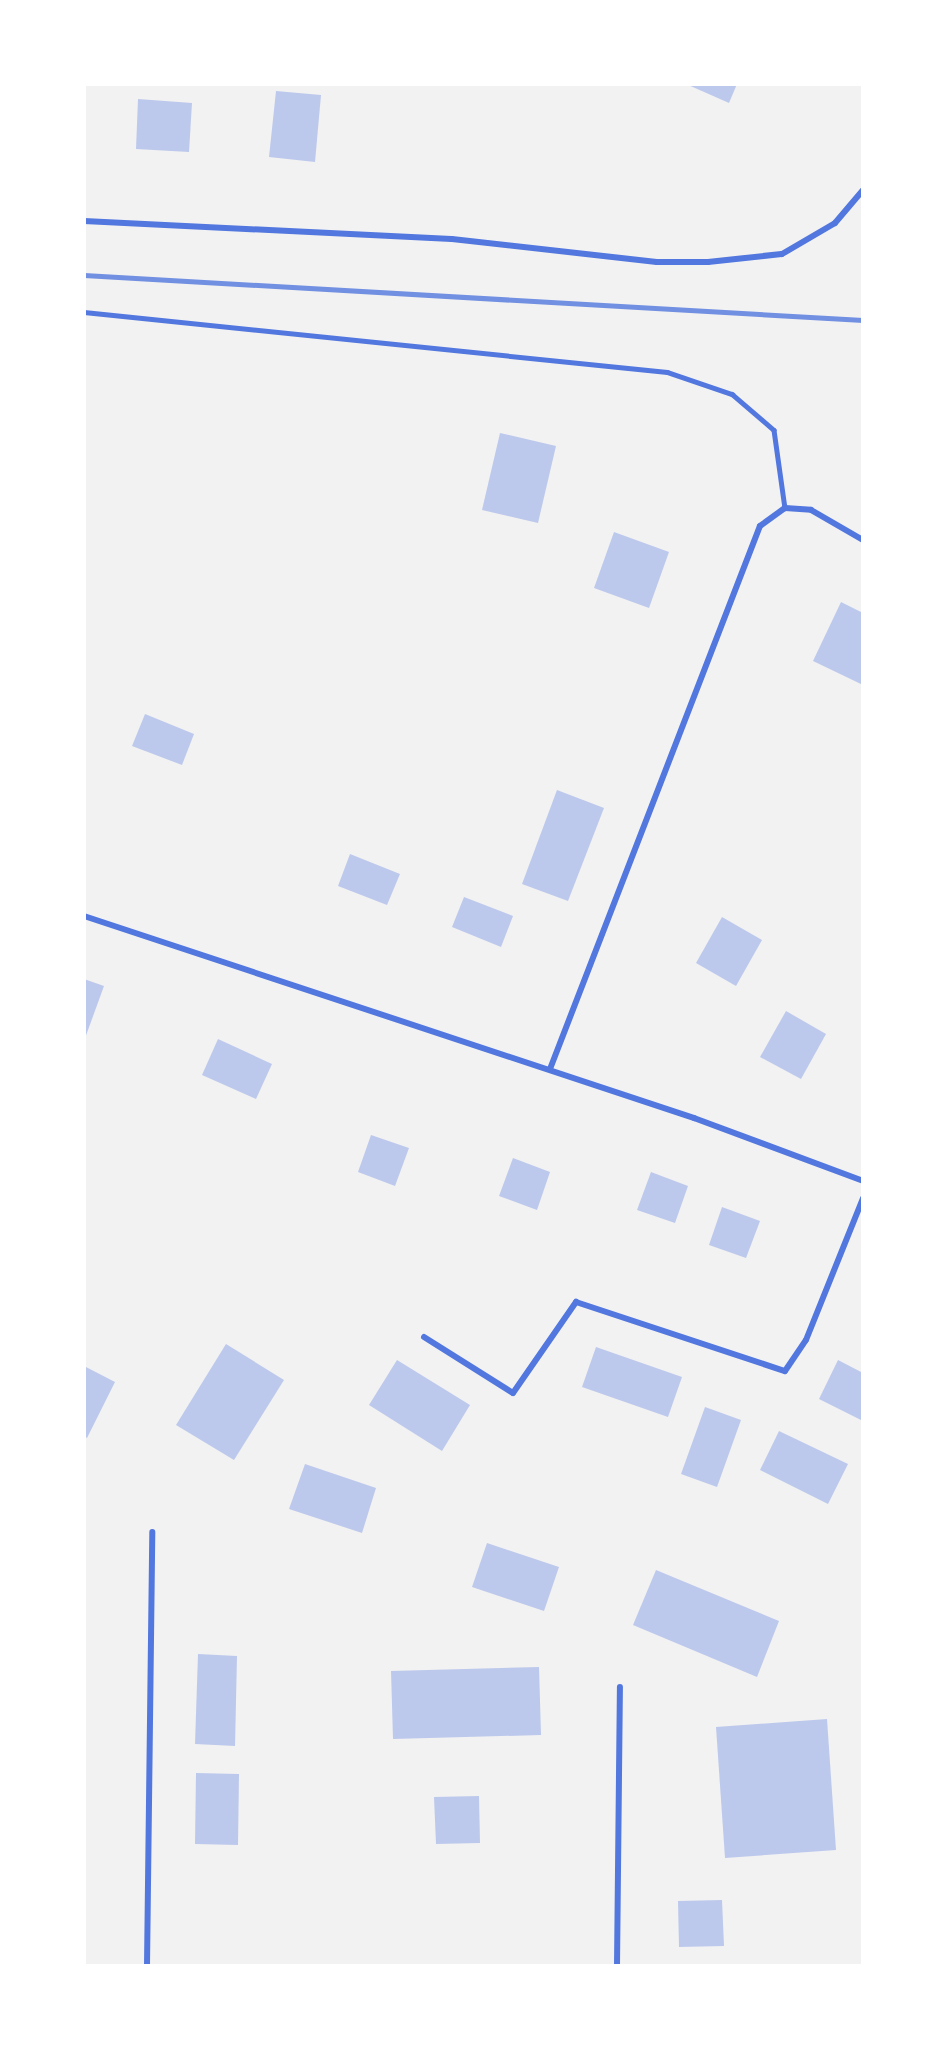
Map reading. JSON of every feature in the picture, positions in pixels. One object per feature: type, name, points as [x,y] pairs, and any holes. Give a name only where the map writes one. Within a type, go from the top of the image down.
[{"type":"street","points":[[84,221],[452,239],[657,262],[708,262],[782,254],[835,223],[863,190]]},
{"type":"street","points":[[550,1069],[760,526],[785,508],[811,510],[863,540]]},
{"type":"street","points":[[84,916],[550,1069],[863,1181]]},
{"type":"street","points":[[423,1337],[513,1393],[576,1302],[785,1371],[806,1340],[863,1198]]},
{"type":"street","points":[[147,1966],[152,1532]]},
{"type":"street","points":[[617,1966],[620,1687]]},
{"type":"lane","points":[[84,312],[667,372],[732,394],[774,430],[785,508]]},
{"type":"building","points":[[686,84],[737,84],[729,103]]},
{"type":"building","points":[[276,91],[321,95],[315,162],[269,157]]},
{"type":"building","points":[[138,99],[192,103],[189,152],[136,149]]},
{"type":"building","points":[[500,433],[556,446],[538,523],[482,510]]},
{"type":"building","points":[[614,532],[669,552],[649,608],[594,588]]},
{"type":"building","points":[[841,602],[863,613],[863,685],[813,661]]},
{"type":"building","points":[[145,714],[194,734],[182,765],[132,746]]},
{"type":"building","points":[[557,790],[604,808],[568,901],[522,884]]},
{"type":"building","points":[[350,854],[400,874],[387,905],[338,886]]},
{"type":"building","points":[[464,897],[513,916],[501,947],[452,927]]},
{"type":"building","points":[[722,917],[762,940],[736,986],[696,963]]},
{"type":"building","points":[[84,979],[104,986],[84,1041]]},
{"type":"building","points":[[786,1011],[826,1034],[801,1079],[760,1057]]},
{"type":"building","points":[[218,1039],[272,1064],[256,1099],[202,1075]]},
{"type":"building","points":[[371,1135],[409,1148],[395,1186],[358,1172]]},
{"type":"building","points":[[513,1158],[550,1172],[537,1210],[499,1196]]},
{"type":"building","points":[[651,1172],[688,1186],[675,1223],[637,1210]]},
{"type":"building","points":[[722,1207],[760,1221],[746,1258],[709,1245]]},
{"type":"building","points":[[226,1344],[284,1380],[234,1460],[176,1425]]},
{"type":"building","points":[[596,1347],[682,1377],[668,1417],[582,1387]]},
{"type":"building","points":[[397,1360],[470,1405],[442,1451],[369,1405]]},
{"type":"building","points":[[838,1360],[863,1373],[863,1421],[819,1399]]},
{"type":"building","points":[[84,1366],[115,1382],[87,1438],[84,1436]]},
{"type":"building","points":[[705,1407],[741,1420],[717,1487],[681,1474]]},
{"type":"building","points":[[779,1431],[848,1464],[828,1504],[760,1470]]},
{"type":"building","points":[[305,1464],[376,1488],[362,1533],[289,1509]]},
{"type":"building","points":[[487,1543],[559,1567],[544,1611],[472,1587]]},
{"type":"building","points":[[656,1570],[779,1621],[757,1677],[633,1625]]},
{"type":"building","points":[[198,1654],[237,1656],[235,1746],[195,1744]]},
{"type":"building","points":[[539,1667],[541,1735],[393,1739],[391,1671]]},
{"type":"building","points":[[827,1719],[836,1850],[725,1858],[716,1727]]},
{"type":"building","points":[[196,1773],[239,1774],[238,1845],[195,1844]]},
{"type":"building","points":[[479,1796],[480,1843],[436,1844],[434,1797]]},
{"type":"building","points":[[722,1900],[724,1946],[679,1947],[678,1901]]},
{"type":"railway","points":[[84,275],[863,320]]}]
